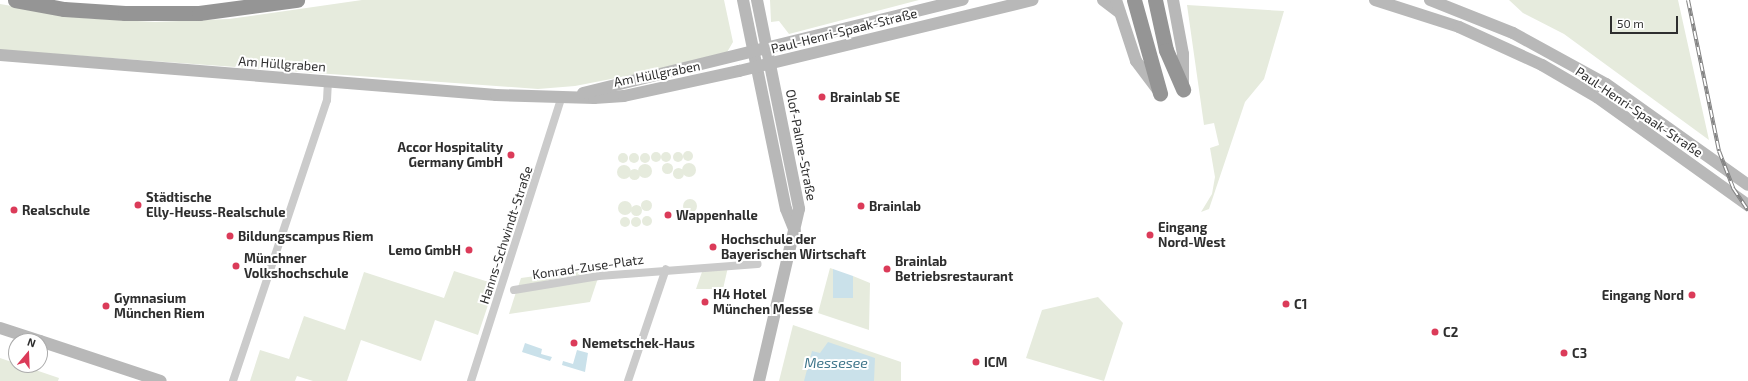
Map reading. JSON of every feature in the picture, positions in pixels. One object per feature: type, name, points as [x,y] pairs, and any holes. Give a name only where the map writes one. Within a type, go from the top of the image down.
[{"type":"highway","points":[[15,0],[64,9],[125,13],[199,13],[297,0]]},
{"type":"highway","points":[[1134,0],[1160,93]]},
{"type":"highway","points":[[1155,0],[1166,50],[1183,89]]},
{"type":"main road","points":[[743,0],[786,209],[795,231]]},
{"type":"main road","name":"Olof-Palme-Straße","points":[[757,0],[800,209],[759,381]]},
{"type":"main road","name":"Paul-Henri-Spaak-Straße","points":[[753,54],[963,0]]},
{"type":"main road","name":"Paul-Henri-Spaak-Straße","points":[[756,67],[989,5],[1033,0]]},
{"type":"main road","points":[[1102,0],[1120,13]]},
{"type":"main road","points":[[1116,0],[1136,61],[1160,93]]},
{"type":"main road","points":[[1173,0],[1183,54],[1183,89]]},
{"type":"main road","name":"Paul-Henri-Spaak-Straße","points":[[1375,0],[1459,27],[1542,65],[1597,97],[1748,205]]},
{"type":"main road","name":"Paul-Henri-Spaak-Straße","points":[[1430,0],[1463,6],[1606,84],[1748,186]]},
{"type":"main road","points":[[1459,27],[1463,6]]},
{"type":"main road","name":"Am Hüllgraben","points":[[562,96],[753,54]]},
{"type":"main road","name":"Am Hüllgraben","points":[[0,55],[496,95],[624,96],[756,67]]},
{"type":"main road","points":[[0,328],[15,333]]},
{"type":"main road","points":[[48,344],[161,381]]},
{"type":"street","points":[[233,381],[327,100],[328,81]]},
{"type":"street","name":"Hanns-Schwindt-Straße","points":[[471,381],[562,96]]},
{"type":"street","name":"Konrad-Zuse-Platz","points":[[514,290],[666,269],[758,264]]},
{"type":"street","points":[[628,381],[666,269]]},
{"type":"shaded area","points":[[362,0],[724,0],[733,42],[726,54],[678,66],[575,86],[538,89],[0,50],[0,4],[83,18],[155,22],[229,19]]},
{"type":"shaded area","points":[[770,0],[919,0],[789,34],[779,21],[771,22]]},
{"type":"shaded area","points":[[1509,0],[1678,0],[1709,140],[1564,34],[1523,13]]},
{"type":"shaded area","points":[[1187,5],[1284,11],[1264,79],[1245,102],[1209,209],[1201,212],[1212,194],[1215,177],[1210,148],[1219,145],[1214,123],[1204,125]]},
{"type":"shaded area","points":[[686,151],[690,151],[692,152],[692,160],[686,161],[683,158],[683,154]]},
{"type":"shaded area","points":[[654,152],[658,152],[660,153],[660,161],[654,162],[651,159],[651,155]]},
{"type":"shaded area","points":[[664,152],[668,152],[670,153],[670,161],[664,162],[661,159],[661,155]]},
{"type":"shaded area","points":[[676,152],[680,152],[682,153],[682,161],[676,162],[673,159],[673,155]]},
{"type":"shaded area","points":[[621,153],[625,153],[627,154],[627,162],[621,163],[618,160],[618,156]]},
{"type":"shaded area","points":[[632,153],[636,153],[638,154],[638,162],[632,163],[629,160],[629,156]]},
{"type":"shaded area","points":[[643,153],[647,153],[649,154],[649,162],[643,163],[640,160],[640,156]]},
{"type":"shaded area","points":[[665,163],[669,163],[671,164],[671,172],[665,173],[662,170],[662,166]]},
{"type":"shaded area","points":[[689,163],[694,165],[696,170],[694,175],[689,177],[684,175],[682,170],[684,165]]},
{"type":"shaded area","points":[[645,164],[650,166],[652,171],[650,176],[645,178],[640,176],[638,171],[640,166]]},
{"type":"shaded area","points":[[624,165],[629,167],[631,172],[629,177],[624,179],[619,177],[617,172],[619,167]]},
{"type":"shaded area","points":[[678,167],[682,169],[684,173],[682,177],[678,179],[674,177],[672,173],[674,169]]},
{"type":"shaded area","points":[[634,168],[638,170],[640,174],[638,178],[634,180],[630,178],[628,174],[630,170]]},
{"type":"shaded area","points":[[690,199],[695,201],[697,206],[695,211],[690,213],[685,211],[683,206],[685,201]]},
{"type":"shaded area","points":[[644,200],[648,200],[650,201],[650,209],[644,210],[641,207],[641,203]]},
{"type":"shaded area","points":[[625,201],[630,203],[632,208],[630,213],[625,215],[620,213],[618,208],[620,203]]},
{"type":"shaded area","points":[[636,204],[640,206],[642,210],[640,214],[636,216],[632,214],[630,210],[632,206]]},
{"type":"shaded area","points":[[645,216],[649,216],[651,217],[651,225],[645,226],[642,223],[642,219]]},
{"type":"shaded area","points":[[623,217],[627,217],[629,218],[629,226],[623,227],[620,224],[620,220]]},
{"type":"shaded area","points":[[634,217],[638,217],[640,218],[640,226],[634,227],[631,224],[631,220]]},
{"type":"shaded area","points":[[728,267],[723,289],[696,289],[703,269]]},
{"type":"shaded area","points":[[600,268],[599,274],[566,277],[567,272]]},
{"type":"shaded area","points":[[830,268],[833,269],[833,298],[853,298],[853,276],[870,283],[869,330],[818,313]]},
{"type":"shaded area","points":[[454,271],[495,284],[478,335],[435,320],[421,361],[361,340],[347,381],[313,381],[297,376],[295,381],[250,381],[260,350],[289,359],[304,316],[345,330],[364,272],[444,298]]},
{"type":"shaded area","points":[[564,272],[564,277],[518,287],[521,278]]},
{"type":"shaded area","points":[[598,278],[590,302],[509,314],[516,292]]},
{"type":"shaded area","points":[[1098,297],[1123,323],[1104,381],[1026,358],[1042,310]]},
{"type":"shaded area","points":[[793,325],[901,362],[901,381],[779,381]]},
{"type":"shaded area","points":[[0,358],[8,361],[8,373],[44,373],[59,378],[58,381],[0,381]]},
{"type":"water","points":[[833,269],[853,276],[853,298],[833,298]]},
{"type":"water","name":"Messesee","points":[[828,342],[875,358],[874,381],[804,381],[812,351],[820,353]]},
{"type":"water","points":[[525,343],[542,349],[541,354],[552,357],[550,361],[522,352]]},
{"type":"water","points":[[577,350],[588,353],[585,372],[562,365],[563,361],[573,364]]},
{"type":"railway","points":[[1688,0],[1719,151],[1733,188],[1748,210]]},
{"type":"place","name":"Brainlab SE","points":[[822,97]]},
{"type":"place","name":"Accor Hospitality Germany GmbH","points":[[511,155]]},
{"type":"place","name":"Städtische Elly-Heuss-Realschule","points":[[138,205]]},
{"type":"place","name":"Brainlab","points":[[861,206]]},
{"type":"place","name":"Realschule","points":[[14,210]]},
{"type":"place","name":"Wappenhalle","points":[[668,215]]},
{"type":"place","name":"Eingang Nord-West","points":[[1150,235]]},
{"type":"place","name":"Bildungscampus Riem","points":[[230,236]]},
{"type":"place","name":"Hochschule der Bayerischen Wirtschaft","points":[[713,247]]},
{"type":"place","name":"Lemo GmbH","points":[[469,250]]},
{"type":"place","name":"Münchner Volkshochschule","points":[[236,266]]},
{"type":"place","name":"Brainlab Betriebsrestaurant","points":[[887,269]]},
{"type":"place","name":"Eingang Nord","points":[[1692,295]]},
{"type":"place","name":"H4 Hotel München Messe","points":[[705,302]]},
{"type":"place","name":"C1","points":[[1286,304]]},
{"type":"place","name":"Gymnasium München Riem","points":[[106,306]]},
{"type":"place","name":"C2","points":[[1435,332]]},
{"type":"place","name":"Nemetschek-Haus","points":[[574,343]]},
{"type":"place","name":"C3","points":[[1564,353]]},
{"type":"place","name":"ICM","points":[[976,362]]}]
